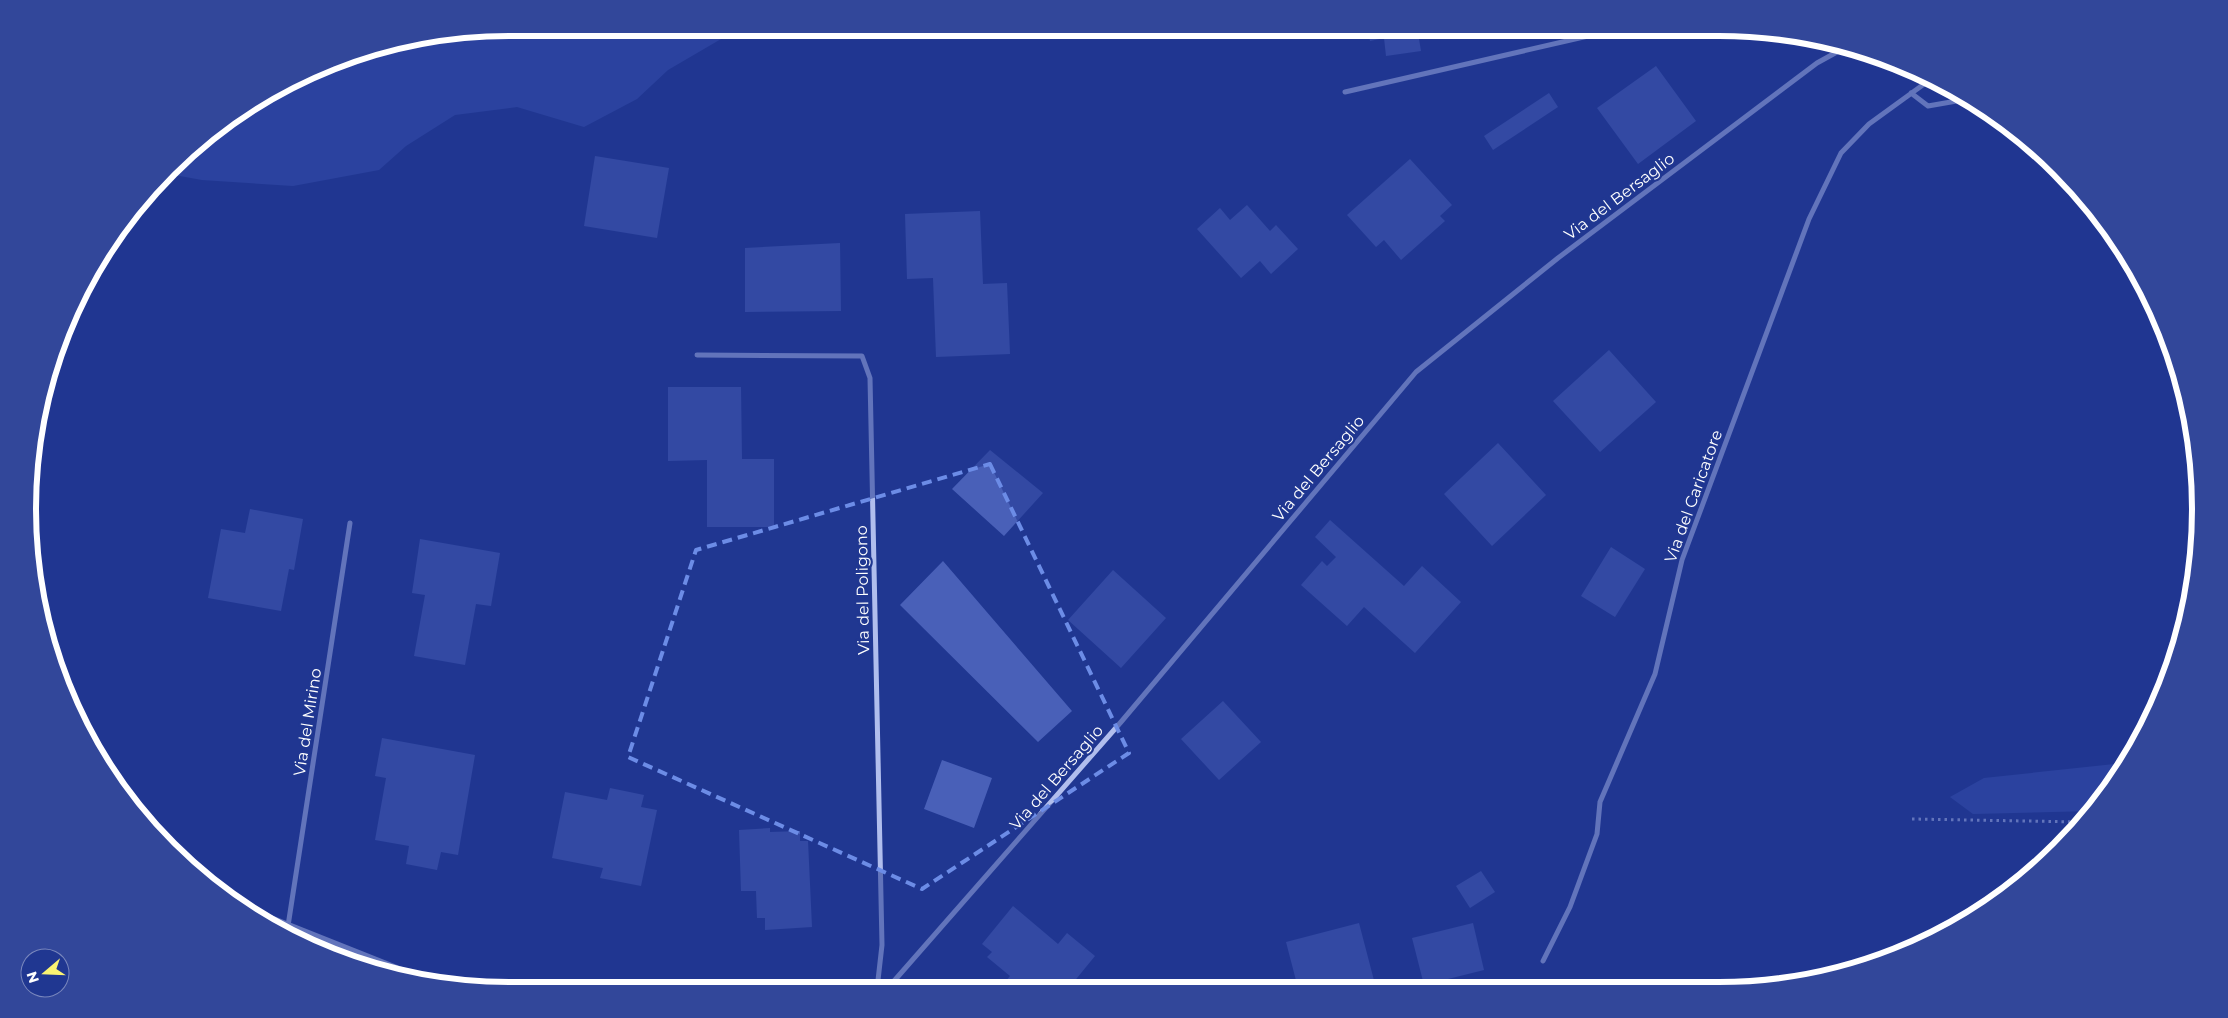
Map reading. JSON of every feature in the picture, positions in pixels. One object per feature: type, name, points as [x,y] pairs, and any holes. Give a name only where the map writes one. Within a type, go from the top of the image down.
[{"type":"street","points":[[1345,92],[1588,36]]},
{"type":"street","name":"Via del Bersaglio","points":[[893,982],[1121,722],[1416,372],[1558,258],[1818,63],[1838,51]]},
{"type":"street","name":"Via del Caricatore","points":[[1543,961],[1570,908],[1597,834],[1600,802],[1655,674],[1682,560],[1809,219],[1841,153],[1869,124],[1925,83]]},
{"type":"street","points":[[1911,93],[1928,106],[1957,101]]},
{"type":"street","name":"Via del Poligono","points":[[697,355],[862,356],[870,378],[882,945],[878,982]]},
{"type":"street","name":"Via del Mirino","points":[[288,926],[350,523]]},
{"type":"street","points":[[288,926],[389,966]]},
{"type":"path","points":[[1912,819],[2073,822]]},
{"type":"highlighted area","points":[[990,464],[1129,753],[922,889],[628,757],[696,550]]},
{"type":"shaded area","points":[[749,36],[721,39],[668,70],[637,99],[584,127],[517,107],[455,115],[406,146],[379,170],[293,186],[202,180],[175,175],[221,134],[246,116],[300,85],[328,72],[387,52],[447,40],[478,37]]},
{"type":"shaded area","points":[[2117,764],[2082,811],[1973,814],[1950,797],[1984,778]]},
{"type":"building","points":[[1369,36],[1418,36],[1421,51],[1386,56],[1384,38],[1370,41]]},
{"type":"building","points":[[1656,66],[1696,121],[1638,164],[1597,108]]},
{"type":"building","points":[[1549,93],[1558,107],[1493,150],[1484,136]]},
{"type":"building","points":[[595,156],[669,168],[657,238],[584,226]]},
{"type":"building","points":[[1410,159],[1452,205],[1440,216],[1445,221],[1401,260],[1384,240],[1376,247],[1347,215]]},
{"type":"building","points":[[1247,205],[1270,231],[1276,225],[1298,249],[1271,274],[1260,261],[1241,278],[1197,229],[1220,208],[1230,220]]},
{"type":"building","points":[[980,211],[983,284],[1007,283],[1010,354],[936,357],[933,278],[907,279],[905,214]]},
{"type":"building","points":[[840,243],[841,311],[745,312],[745,248]]},
{"type":"building","points":[[1609,350],[1656,402],[1600,452],[1553,401]]},
{"type":"building","points":[[668,387],[741,387],[742,459],[774,459],[774,527],[707,527],[707,460],[668,461]]},
{"type":"building","points":[[1498,443],[1546,495],[1492,546],[1444,494]]},
{"type":"building","points":[[990,450],[1043,493],[1004,536],[952,489]]},
{"type":"building","points":[[250,509],[303,519],[294,570],[289,569],[281,611],[208,598],[221,529],[245,533]]},
{"type":"building","points":[[1330,520],[1404,586],[1422,566],[1461,602],[1415,653],[1364,607],[1347,626],[1301,585],[1322,561],[1327,566],[1336,557],[1315,537]]},
{"type":"building","points":[[420,539],[500,553],[491,606],[476,604],[465,665],[414,656],[425,595],[412,593]]},
{"type":"building","points":[[1611,547],[1645,569],[1615,617],[1581,596]]},
{"type":"building","points":[[943,561],[1072,711],[1038,742],[900,605]]},
{"type":"building","points":[[1113,570],[1166,618],[1121,668],[1068,620]]},
{"type":"building","points":[[1223,701],[1261,742],[1219,780],[1181,739]]},
{"type":"building","points":[[382,738],[475,755],[458,855],[441,852],[437,870],[406,864],[409,846],[375,840],[386,778],[375,776]]},
{"type":"building","points":[[942,760],[992,778],[974,828],[924,809]]},
{"type":"building","points":[[610,788],[644,795],[641,807],[657,810],[641,886],[600,878],[603,868],[552,858],[565,792],[607,800]]},
{"type":"building","points":[[770,828],[770,832],[800,831],[800,841],[808,841],[812,927],[765,930],[765,918],[757,918],[756,891],[741,891],[739,830]]},
{"type":"building","points":[[1481,871],[1495,892],[1470,908],[1456,886]]},
{"type":"building","points":[[1013,906],[1058,944],[1067,933],[1095,956],[1074,982],[1007,982],[1010,976],[987,957],[992,952],[982,944]]},
{"type":"building","points":[[1359,923],[1374,982],[1296,982],[1286,942]]},
{"type":"building","points":[[1473,923],[1484,970],[1436,982],[1423,982],[1412,938]]}]
